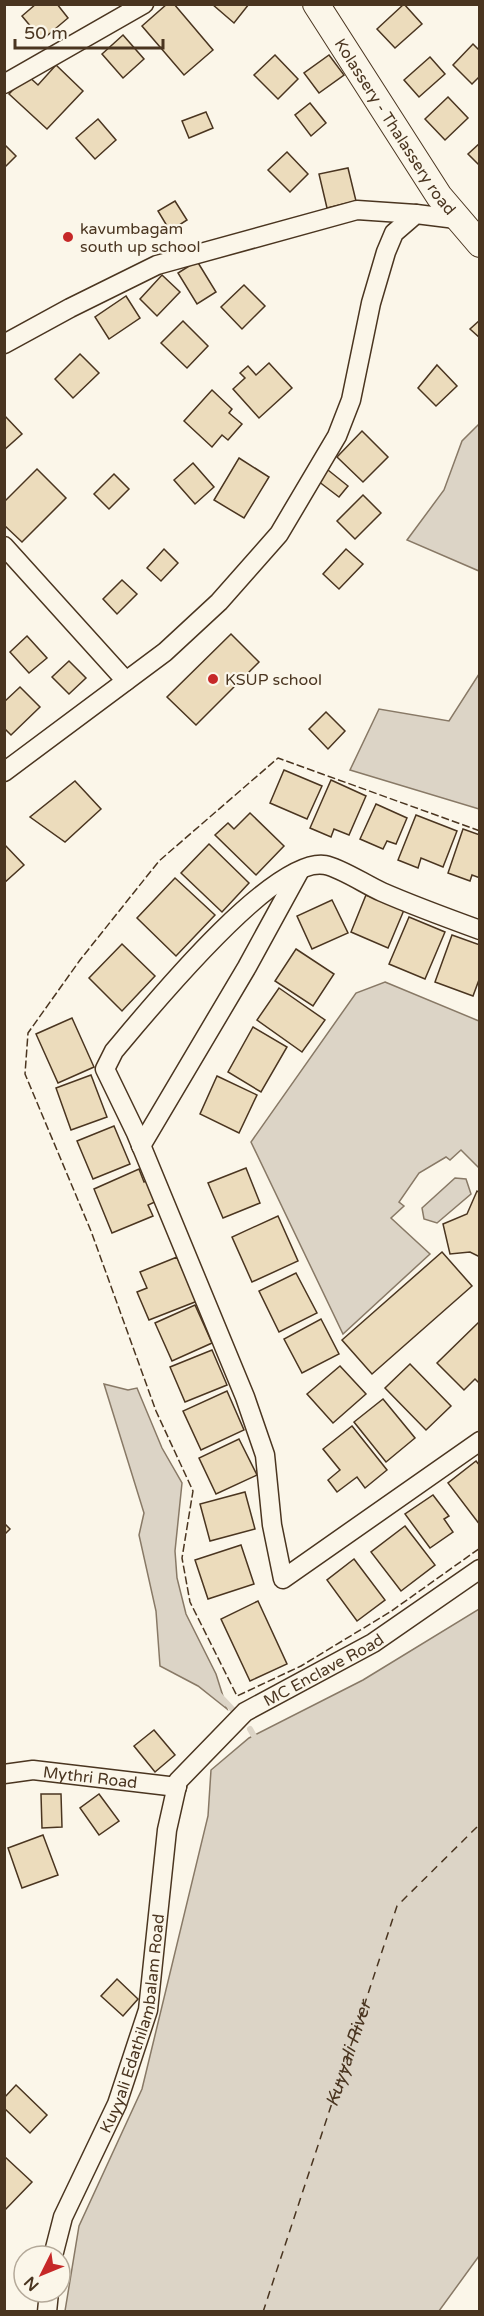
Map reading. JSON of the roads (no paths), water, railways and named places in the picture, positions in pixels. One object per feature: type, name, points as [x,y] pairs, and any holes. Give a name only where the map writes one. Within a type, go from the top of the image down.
[{"type":"main road","name":"Kolassery - Thalassery road","points":[[316,4],[383,113],[456,219],[480,244]]},
{"type":"street","points":[[4,84],[144,4]]},
{"type":"street","points":[[4,344],[157,265],[357,210],[456,219]]},
{"type":"street","points":[[4,772],[165,652],[219,602],[279,534],[337,436],[351,400],[371,303],[386,252],[394,233],[416,214]]},
{"type":"street","points":[[4,546],[126,681]]},
{"type":"street","points":[[480,930],[384,893],[324,865],[300,869],[265,892],[200,951],[114,1051],[105,1069],[141,1146],[245,1397],[265,1455],[272,1525],[283,1580],[480,1441]]},
{"type":"street","points":[[141,1146],[247,967],[300,869]]},
{"type":"street","name":"MC Enclave Road","points":[[178,1784],[245,1712],[373,1643],[480,1569]]},
{"type":"street","name":"Mythri Road","points":[[4,1774],[33,1770],[178,1784]]},
{"type":"street","name":"Kuyyali Edathilambalam Road","points":[[55,2244],[63,2217],[117,2103],[148,2010],[167,1830],[178,1784]]},
{"type":"water","points":[[479,424],[479,571],[407,540],[444,490],[462,441]]},
{"type":"water","points":[[479,674],[479,809],[350,770],[379,709],[449,721]]},
{"type":"water","points":[[385,982],[479,1021],[479,1168],[461,1150],[450,1160],[446,1157],[419,1173],[399,1202],[404,1206],[391,1218],[430,1254],[343,1334],[251,1142],[356,993]]},
{"type":"water","points":[[455,1178],[466,1179],[471,1194],[437,1223],[424,1219],[422,1208]]},
{"type":"water","points":[[104,1384],[128,1390],[137,1388],[162,1448],[182,1483],[175,1551],[177,1578],[186,1614],[216,1674],[227,1709],[198,1686],[160,1666],[156,1611],[139,1535],[144,1513]]},
{"type":"water","name":"Kuyyali River","points":[[479,1609],[479,2256],[439,2311],[65,2311],[66,2304],[72,2304],[72,2268],[79,2226],[142,2089],[208,1816],[211,1770],[249,1738],[363,1680]]},
{"type":"waterway","points":[[219,1695],[235,1712]]},
{"type":"waterway","points":[[250,1729],[254,1736]]},
{"type":"place","name":"kavumbagam south up school","points":[[68,237]]},
{"type":"place","name":"KSUP school","points":[[213,679]]}]
